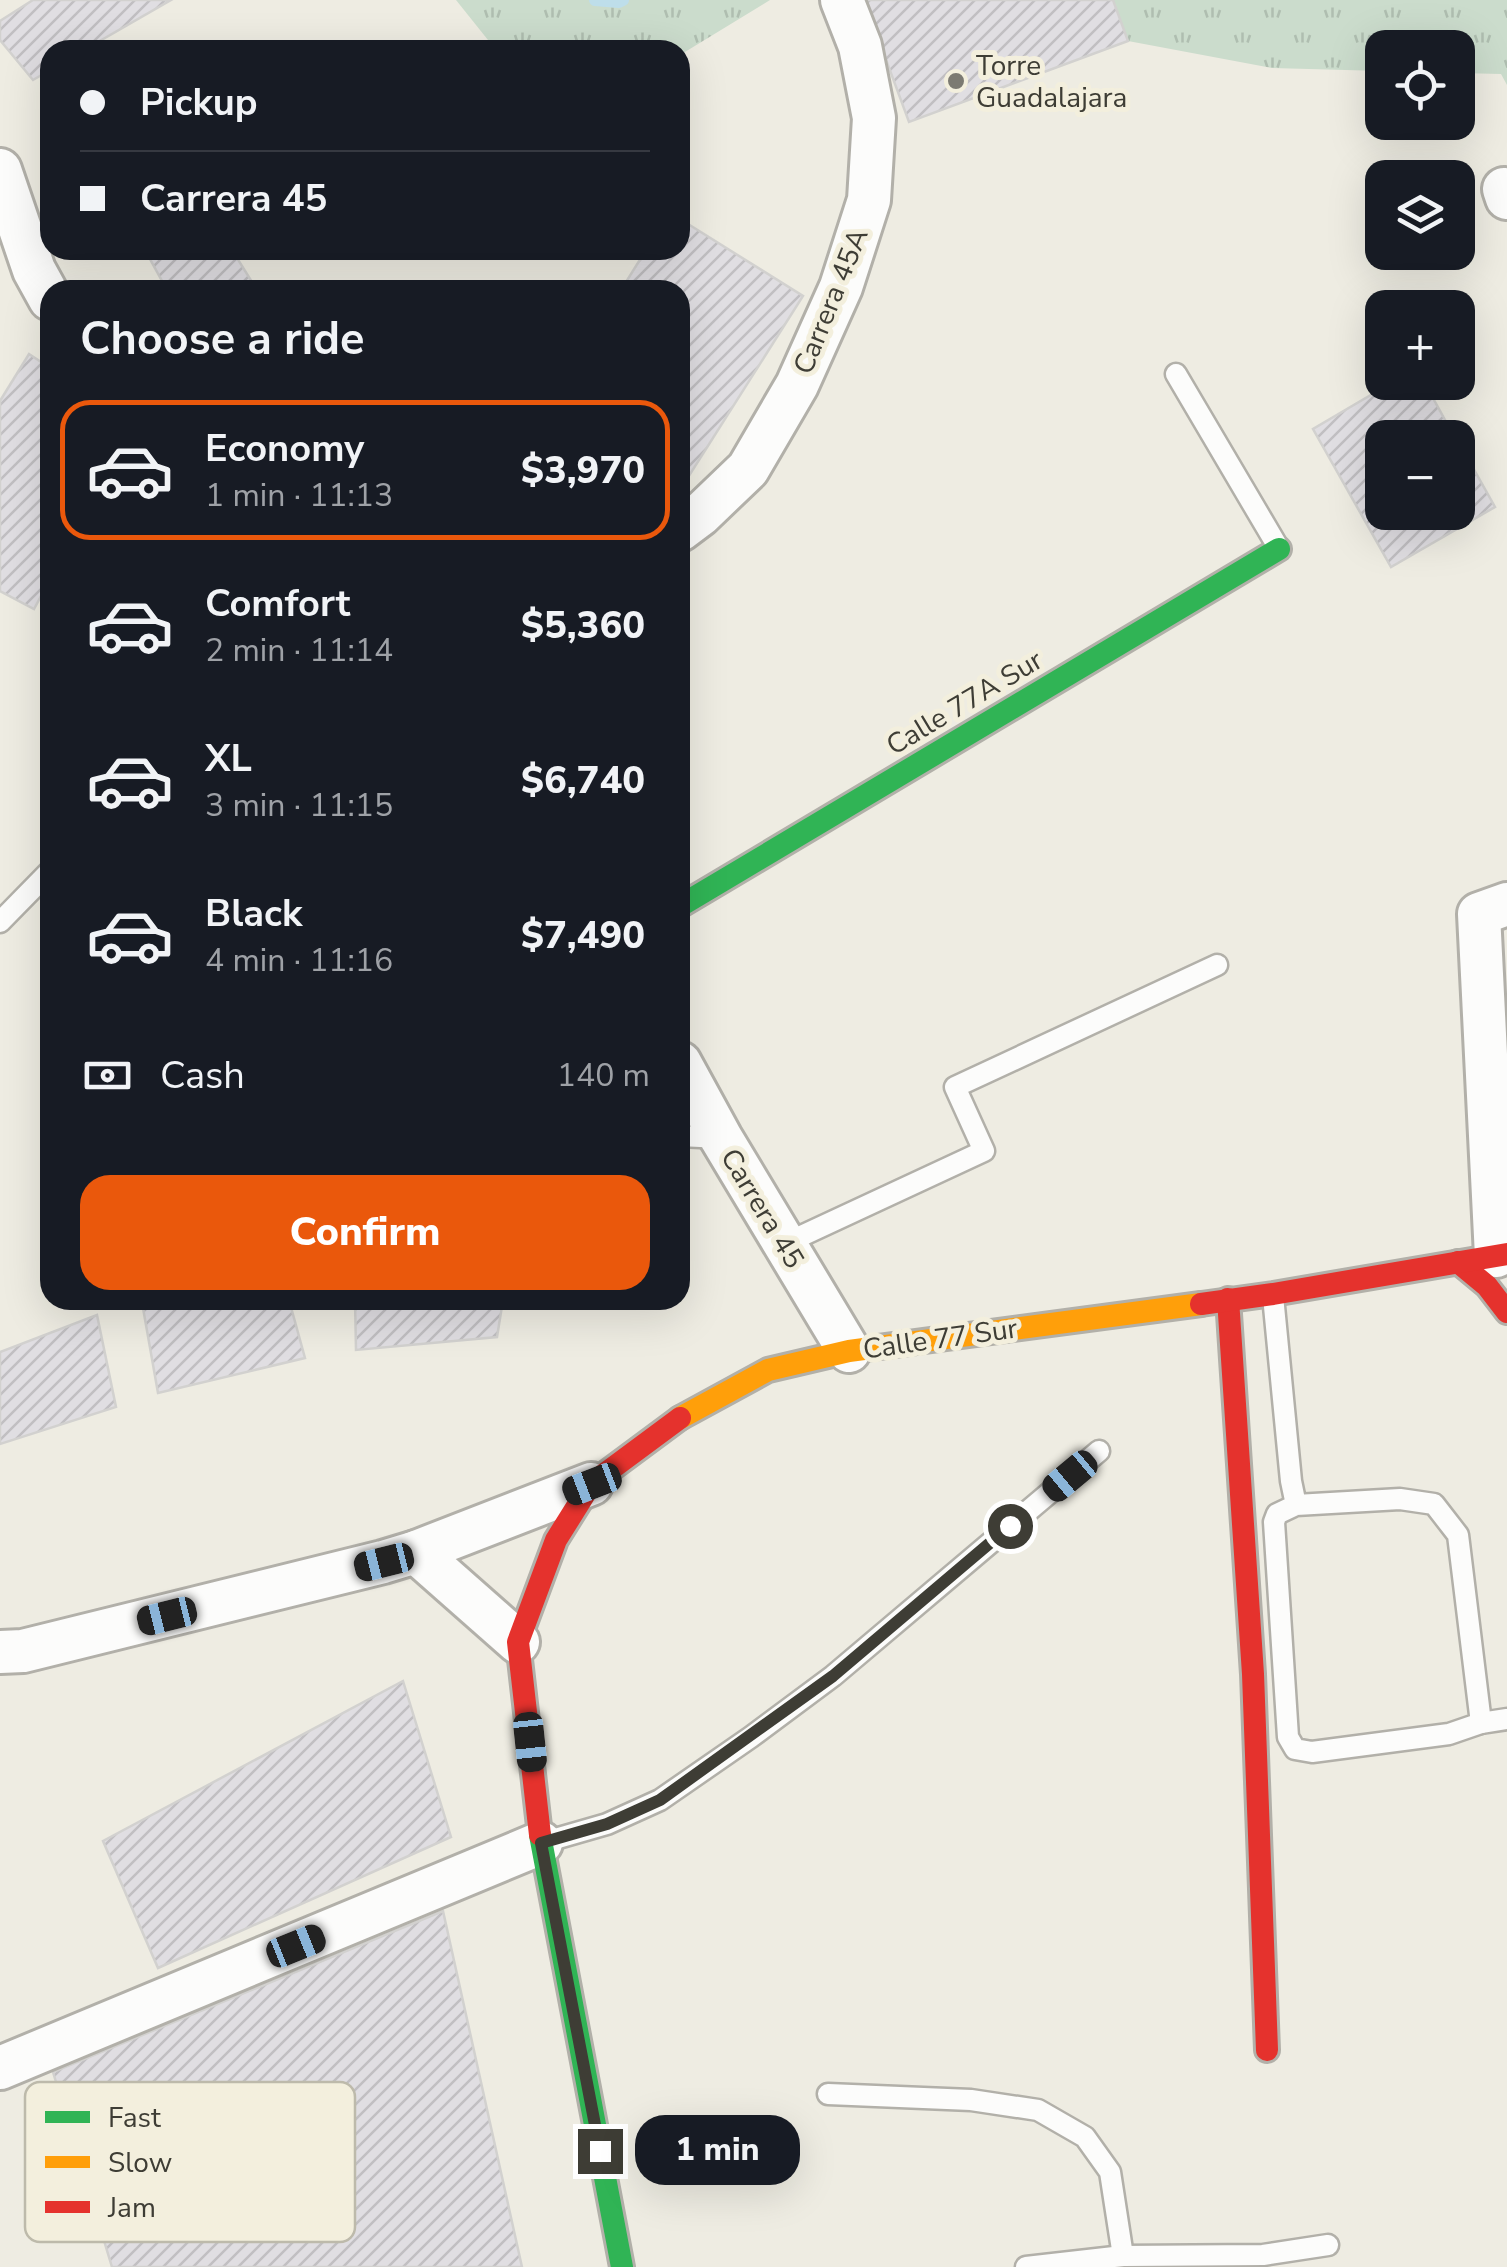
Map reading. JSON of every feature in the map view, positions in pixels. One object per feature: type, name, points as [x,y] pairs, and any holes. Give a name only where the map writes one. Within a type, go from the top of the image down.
[{"type":"street","name":"Carrera 45A","points":[[690,522],[748,469],[797,385],[841,287],[869,200],[874,118],[860,46],[842,0]]},
{"type":"street","points":[[0,170],[40,281]]},
{"type":"street","name":"Calle 77A Sur","points":[[690,900],[1279,549]]},
{"type":"street","points":[[1507,904],[1480,914],[1487,1286],[1507,1312]]},
{"type":"street","name":"Carrera 45","points":[[690,1100],[700,1137],[784,1244],[850,1351]]},
{"type":"street","name":"Calle 77 Sur","points":[[0,1652],[23,1651],[416,1552],[592,1484],[686,1413],[768,1370],[850,1351],[1273,1294],[1487,1257]]},
{"type":"street","points":[[1228,1298],[1262,1863],[1267,2050]]},
{"type":"street","points":[[592,1484],[556,1540],[518,1642],[541,1843],[622,2267]]},
{"type":"street","points":[[416,1552],[518,1642]]},
{"type":"street","points":[[0,2068],[541,1843]]},
{"type":"lane","points":[[1176,374],[1279,549]]},
{"type":"lane","points":[[0,922],[40,880]]},
{"type":"lane","points":[[784,1244],[984,1152],[955,1087],[1217,965]]},
{"type":"lane","points":[[1273,1294],[1296,1505]]},
{"type":"lane","points":[[541,1843],[607,1824],[660,1800],[751,1737],[833,1676],[1100,1451]]},
{"type":"lane","points":[[1482,1724],[1458,1535],[1434,1504],[1400,1499],[1296,1505],[1277,1514],[1274,1522],[1288,1736],[1294,1749],[1312,1752],[1429,1737],[1507,1719]]},
{"type":"lane","points":[[828,2094],[971,2100],[1038,2110],[1084,2137],[1110,2172],[1124,2256]]},
{"type":"lane","points":[[1026,2267],[1124,2256],[1263,2255],[1328,2244]]},
{"type":"green space","points":[[456,0],[770,0],[690,49],[690,40],[488,40]]},
{"type":"green space","points":[[1113,0],[1507,0],[1507,85],[1501,74],[1475,73],[1475,30],[1365,30],[1365,71],[1272,68],[1128,41]]},
{"type":"building","points":[[33,0],[171,0],[101,40],[40,40],[40,76],[33,80],[0,40],[0,21]]},
{"type":"building","name":"Torre Guadalajara","points":[[864,0],[1113,0],[1128,41],[909,122]]},
{"type":"building","points":[[690,225],[803,296],[690,474],[690,280],[627,280],[640,260],[690,260]]},
{"type":"building","points":[[150,260],[238,260],[251,280],[162,280]]},
{"type":"building","points":[[29,354],[40,361],[40,598],[34,609],[0,591],[0,401]]},
{"type":"building","points":[[1365,398],[1434,400],[1445,420],[1365,420],[1365,521],[1313,429]]},
{"type":"building","points":[[1475,471],[1495,507],[1475,519]]},
{"type":"building","points":[[1370,530],[1455,530],[1391,567]]},
{"type":"building","points":[[143,1310],[292,1310],[305,1358],[158,1393]]},
{"type":"building","points":[[355,1310],[501,1310],[497,1337],[356,1350]]},
{"type":"building","points":[[97,1315],[116,1407],[0,1444],[0,1352]]},
{"type":"building","points":[[403,1681],[451,1837],[158,1968],[103,1841]]},
{"type":"building","points":[[443,1911],[522,2267],[112,2267],[104,2242],[355,2242],[355,2082],[56,2082],[53,2072]]},
{"type":"waterway","points":[[595,0],[623,0]]},
{"type":"traffic: fast","points":[[690,900],[1279,549]]},
{"type":"traffic: fast","points":[[540,1835],[622,2267]]},
{"type":"traffic: slow","points":[[680,1418],[768,1370],[849,1351],[1201,1304]]},
{"type":"traffic: jam","points":[[1201,1304],[1507,1254]]},
{"type":"traffic: jam","points":[[1458,1262],[1487,1286],[1507,1312]]},
{"type":"traffic: jam","points":[[1228,1299],[1253,1674],[1267,2050]]},
{"type":"traffic: jam","points":[[540,1835],[518,1642],[556,1540],[591,1484],[680,1418]]},
{"type":"place","name":"Torre Guadalajara","points":[[956,81]]},
{"type":"route","points":[[600,2151],[541,1843],[607,1824],[660,1800],[833,1676],[1010,1526]]}]
